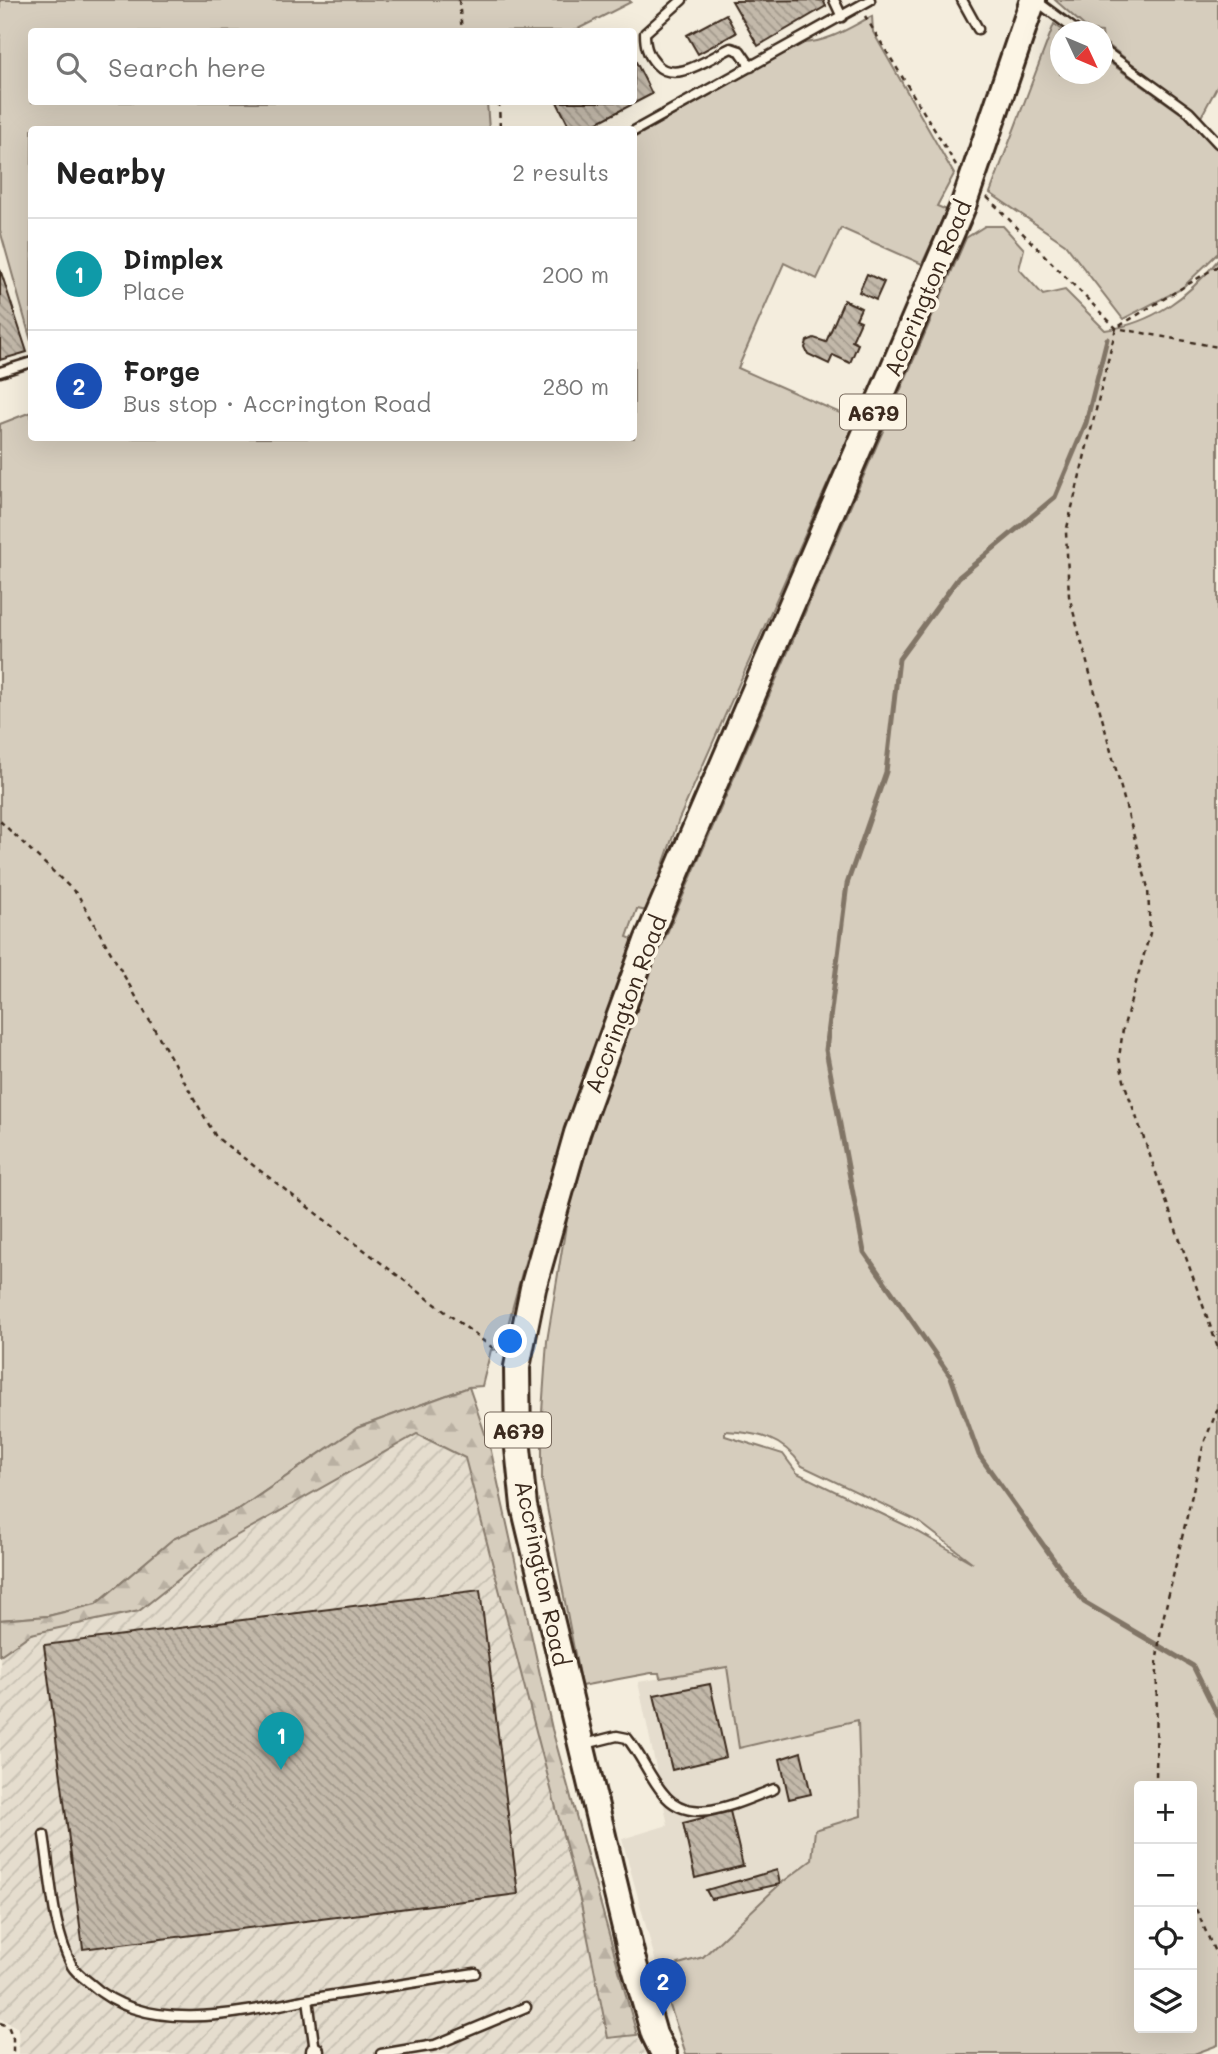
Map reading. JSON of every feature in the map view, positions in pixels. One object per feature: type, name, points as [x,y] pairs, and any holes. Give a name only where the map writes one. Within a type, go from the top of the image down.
[{"type":"main road","name":"Accrington Road","points":[[664,2054],[654,2034],[632,1957],[524,1506],[518,1448],[517,1367],[533,1288],[577,1133],[647,941],[972,182],[1034,0]]},
{"type":"lane","points":[[682,0],[645,33],[645,44],[650,58],[663,72],[675,74],[731,48],[740,51],[751,66]]},
{"type":"lane","points":[[834,0],[842,17]]},
{"type":"lane","points":[[637,129],[870,0]]},
{"type":"lane","points":[[962,0],[978,29]]},
{"type":"lane","points":[[1034,0],[1063,21]]},
{"type":"lane","points":[[1113,57],[1189,112],[1218,143]]},
{"type":"lane","points":[[0,372],[28,363]]},
{"type":"lane","points":[[582,1745],[617,1736],[627,1738],[664,1795],[681,1808],[709,1812],[774,1789]]},
{"type":"lane","points":[[44,1835],[57,1919],[73,1968],[97,1989],[122,2003],[150,2013],[203,2015],[475,1973]]},
{"type":"lane","points":[[308,2000],[315,2052]]},
{"type":"lane","points":[[381,2054],[435,2045],[526,2007]]},
{"type":"path","points":[[459,0],[462,28]]},
{"type":"path","points":[[859,7],[962,176],[972,182],[1116,328],[1218,347]]},
{"type":"path","points":[[499,105],[500,126]]},
{"type":"path","points":[[1218,266],[1116,328],[1066,532],[1069,596],[1148,888],[1150,933],[1123,1029],[1119,1058],[1125,1084],[1218,1348]]},
{"type":"path","points":[[0,821],[78,895],[216,1137],[517,1367]]},
{"type":"path","points":[[1156,1781],[1157,1658],[1204,1443],[1218,1408]]},
{"type":"path","points":[[1195,1907],[1218,1959]]},
{"type":"path","points":[[0,2023],[8,2026],[13,2038],[13,2054]]},
{"type":"shaded area","points":[[417,1434],[466,1458],[581,1904],[608,2037],[637,2035],[646,2054],[19,2054],[18,2028],[0,2018],[0,1641],[139,1611],[227,1541]]},
{"type":"shaded area","points":[[728,1667],[740,1748],[858,1719],[861,1816],[815,1830],[812,1860],[780,1884],[703,1958],[658,1970],[622,1839],[668,1825],[638,1682]]},
{"type":"green space","points":[[0,0],[631,2],[580,28],[28,28],[28,105],[487,105],[489,126],[28,126],[28,330],[0,230]]},
{"type":"green space","points":[[1055,0],[1218,0],[1218,85],[1201,117],[1113,49],[1113,21],[1079,21]]},
{"type":"green space","points":[[872,16],[873,32],[954,174],[937,206],[947,210],[922,264],[841,228],[817,279],[784,263],[738,368],[856,420],[679,819],[647,911],[637,909],[627,937],[635,940],[561,1142],[502,1349],[491,1350],[482,1386],[469,1387],[357,1428],[239,1509],[173,1539],[96,1604],[48,1616],[0,1620],[0,424],[28,413],[28,441],[637,441],[637,136],[801,43],[829,38]]},
{"type":"green space","points":[[1050,35],[1050,84],[1113,84],[1113,65],[1186,117],[1218,150],[1218,253],[1181,289],[1123,319],[1065,244],[990,193]]},
{"type":"green space","points":[[985,226],[1003,226],[1024,249],[1019,269],[1043,295],[1065,290],[1105,330],[1154,315],[1182,297],[1218,260],[1218,2045],[1194,2054],[686,2054],[658,1970],[703,1957],[780,1884],[812,1860],[815,1830],[861,1816],[858,1720],[739,1748],[727,1667],[660,1678],[659,1673],[651,1673],[581,1686],[542,1481],[542,1412],[547,1341],[568,1213],[597,1117],[655,961],[966,238]],"holes":[[[725,1431],[748,1433],[778,1443],[802,1466],[918,1521],[973,1563],[913,1529],[797,1473],[783,1454],[725,1436]]]},
{"type":"green space","points":[[469,1387],[491,1451],[552,1729],[637,2035],[608,2038],[581,1904],[465,1458],[417,1434],[227,1541],[139,1611],[31,1634],[0,1655],[0,1620],[48,1616],[96,1604],[173,1539],[239,1509],[357,1428]]},
{"type":"building","points":[[823,0],[826,6],[758,46],[732,1]]},
{"type":"building","points":[[726,14],[736,33],[698,54],[687,35]]},
{"type":"building","points":[[637,64],[652,94],[637,102]]},
{"type":"building","points":[[558,105],[631,105],[591,126],[569,126]]},
{"type":"building","points":[[0,269],[27,352],[0,360]]},
{"type":"building","points":[[867,274],[884,282],[876,300],[859,292]]},
{"type":"building","points":[[844,300],[861,308],[856,319],[861,321],[852,341],[858,344],[850,363],[833,355],[829,364],[808,354],[805,348],[807,341],[814,338],[826,342]]},
{"type":"building","points":[[480,1590],[518,1894],[83,1949],[44,1645]]},
{"type":"building","points":[[710,1684],[726,1757],[672,1770],[654,1695]]},
{"type":"building","points":[[801,1752],[811,1794],[789,1799],[780,1759]]},
{"type":"building","points":[[730,1811],[743,1866],[695,1878],[683,1823]]},
{"type":"building","points":[[777,1870],[780,1884],[711,1899],[706,1890]]},
{"type":"waterway","points":[[1107,339],[1086,423],[1055,497],[959,577],[899,659],[886,772],[847,884],[826,1050],[864,1252],[951,1377],[979,1455],[1084,1602],[1193,1666],[1218,1716]]},
{"type":"place","name":"Dimplex","points":[[281,1770]]},
{"type":"place","name":"Forge","points":[[663,2016]]}]
